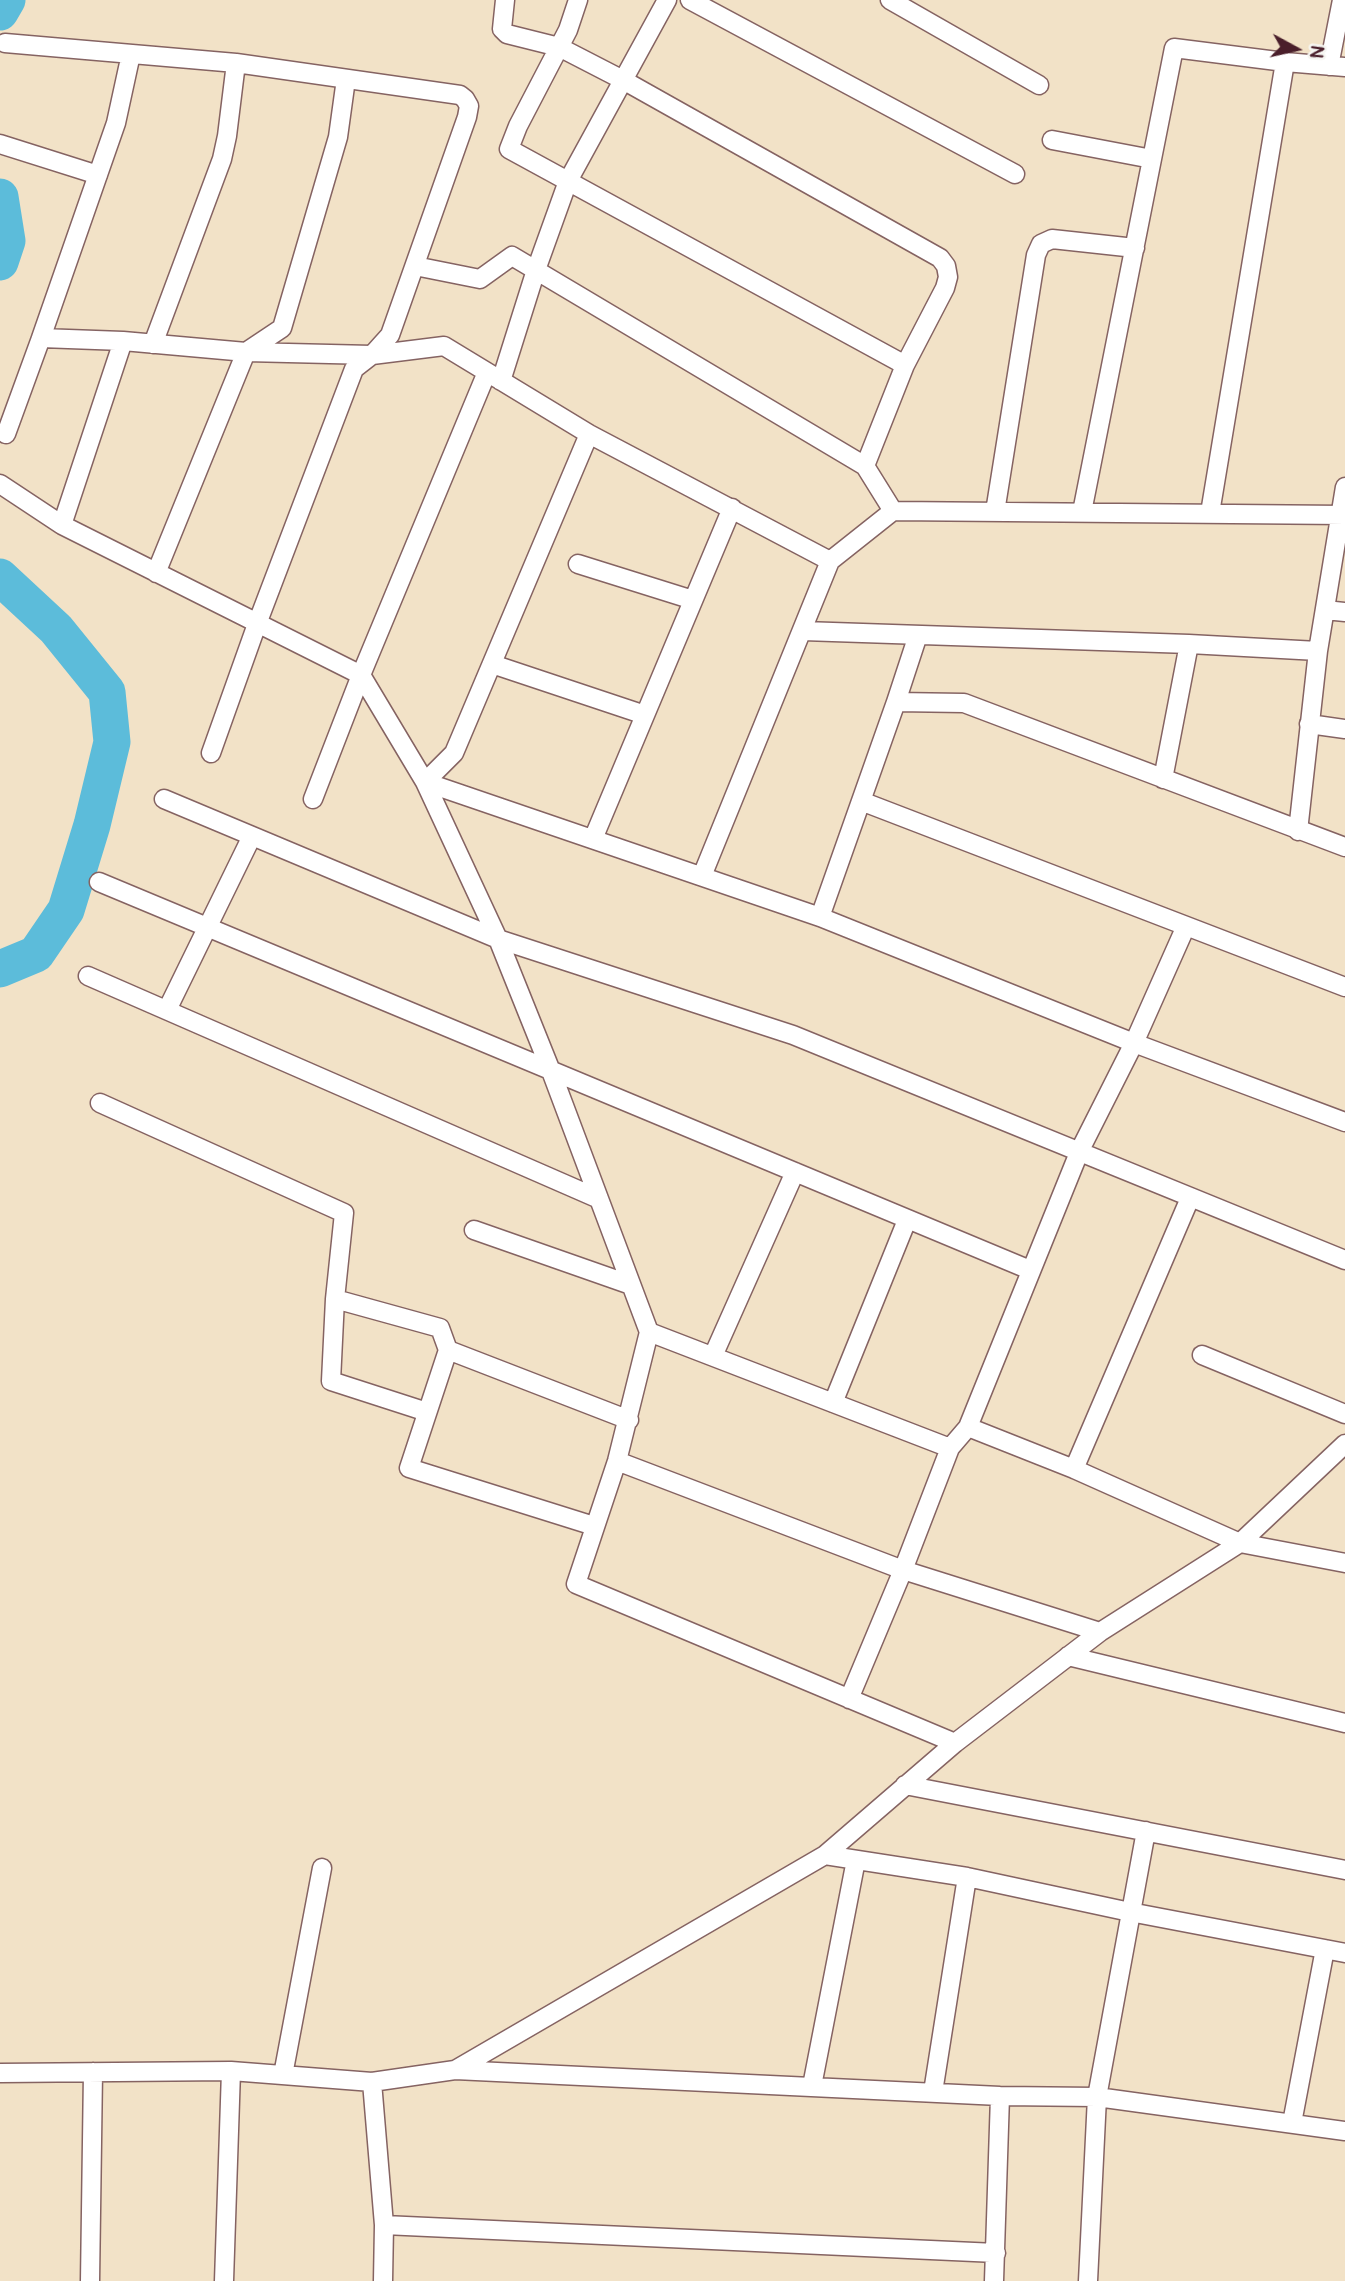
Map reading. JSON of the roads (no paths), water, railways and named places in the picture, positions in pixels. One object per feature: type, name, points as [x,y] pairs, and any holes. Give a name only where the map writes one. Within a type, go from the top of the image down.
[{"type":"street","points":[[505,0],[502,29],[507,34],[559,47],[623,80],[940,258],[946,266],[948,277],[945,288],[905,365],[865,466]]},
{"type":"street","points":[[578,0],[568,30],[518,126],[509,149],[905,365]]},
{"type":"street","points":[[313,799],[361,675],[494,376],[568,181],[667,0]]},
{"type":"street","points":[[690,0],[1015,174]]},
{"type":"street","points":[[890,0],[1039,85]]},
{"type":"street","points":[[1082,512],[1174,48],[1337,66],[1342,0]]},
{"type":"street","points":[[5,43],[236,64],[460,95],[466,99],[469,106],[390,335],[372,355],[354,369],[211,753]]},
{"type":"street","points":[[6,434],[116,123],[131,54]]},
{"type":"street","points":[[1210,513],[1285,62]]},
{"type":"street","points":[[152,344],[222,159],[228,136],[236,64]]},
{"type":"street","points":[[156,573],[246,352],[282,328],[338,138],[346,79]]},
{"type":"street","points":[[1052,140],[1152,159]]},
{"type":"street","points":[[0,144],[98,175]]},
{"type":"street","points":[[995,512],[1036,255],[1041,244],[1052,239],[1063,239],[1135,248]]},
{"type":"street","points":[[415,265],[480,279],[512,256],[865,466],[893,511]]},
{"type":"street","points":[[41,338],[123,341],[246,352],[372,355],[444,346],[589,433],[830,561]]},
{"type":"street","points":[[62,525],[123,341]]},
{"type":"street","points":[[425,782],[454,753],[589,433]]},
{"type":"street","points":[[0,484],[62,525],[361,675],[425,782],[498,939],[551,1071],[649,1332],[629,1420],[576,1584],[954,1743]]},
{"type":"street","points":[[1298,831],[1318,651],[1343,514],[1345,487]]},
{"type":"street","points":[[593,839],[732,508]]},
{"type":"street","points":[[702,876],[830,561],[893,511],[1343,514]]},
{"type":"street","points":[[578,564],[693,600]]},
{"type":"street","points":[[1325,610],[1345,612]]},
{"type":"street","points":[[803,631],[1318,651]]},
{"type":"street","points":[[820,917],[918,635]]},
{"type":"street","points":[[1163,779],[1189,644]]},
{"type":"street","points":[[492,664],[645,715]]},
{"type":"street","points":[[896,702],[964,703],[1345,847]]},
{"type":"street","points":[[1310,724],[1345,729]]},
{"type":"street","points":[[425,782],[820,917],[1134,1043],[1345,1122]]},
{"type":"street","points":[[164,799],[498,939],[793,1035],[1345,1259]]},
{"type":"street","points":[[861,801],[1345,987]]},
{"type":"street","points":[[167,1010],[252,836]]},
{"type":"street","points":[[99,882],[1030,1270]]},
{"type":"street","points":[[849,1699],[950,1448],[968,1426],[1080,1150],[1134,1043],[1186,926]]},
{"type":"street","points":[[88,976],[599,1199]]},
{"type":"street","points":[[100,1103],[344,1213],[335,1300],[331,1381],[427,1412]]},
{"type":"street","points":[[713,1356],[795,1172]]},
{"type":"street","points":[[1074,1469],[1190,1198]]},
{"type":"street","points":[[832,1403],[907,1220]]},
{"type":"street","points":[[474,1230],[631,1285]]},
{"type":"street","points":[[335,1300],[440,1328],[447,1350],[409,1468],[594,1526]]},
{"type":"street","points":[[649,1332],[950,1448]]},
{"type":"street","points":[[447,1350],[629,1420]]},
{"type":"street","points":[[1202,1355],[1345,1414]]},
{"type":"street","points":[[968,1426],[1074,1469],[1240,1543],[1345,1563]]},
{"type":"street","points":[[455,2070],[825,1855],[954,1743],[1068,1656],[1100,1632],[1240,1543],[1345,1444]]},
{"type":"street","points":[[617,1461],[903,1570],[1100,1632]]},
{"type":"street","points":[[1068,1656],[1345,1723]]},
{"type":"street","points":[[905,1785],[1345,1870]]},
{"type":"street","points":[[1088,2281],[1097,2097],[1146,1831]]},
{"type":"street","points":[[825,1855],[967,1878],[1345,1952]]},
{"type":"street","points":[[812,2086],[856,1860]]},
{"type":"street","points":[[284,2075],[322,1868]]},
{"type":"street","points":[[933,2092],[967,1878]]},
{"type":"street","points":[[1292,2123],[1325,1949]]},
{"type":"street","points":[[0,2073],[230,2071],[372,2082],[455,2070],[1000,2096],[1097,2097],[1345,2131]]},
{"type":"street","points":[[224,2281],[230,2071]]},
{"type":"street","points":[[90,2281],[93,2072]]},
{"type":"street","points":[[372,2082],[384,2225],[383,2281]]},
{"type":"street","points":[[994,2281],[1000,2096]]},
{"type":"street","points":[[384,2225],[996,2253]]},
{"type":"waterway","points":[[0,12],[7,0]]},
{"type":"waterway","points":[[0,197],[7,241],[0,262]]},
{"type":"waterway","points":[[0,577],[56,629],[107,692],[112,742],[92,825],[66,910],[36,954],[0,969]]}]
